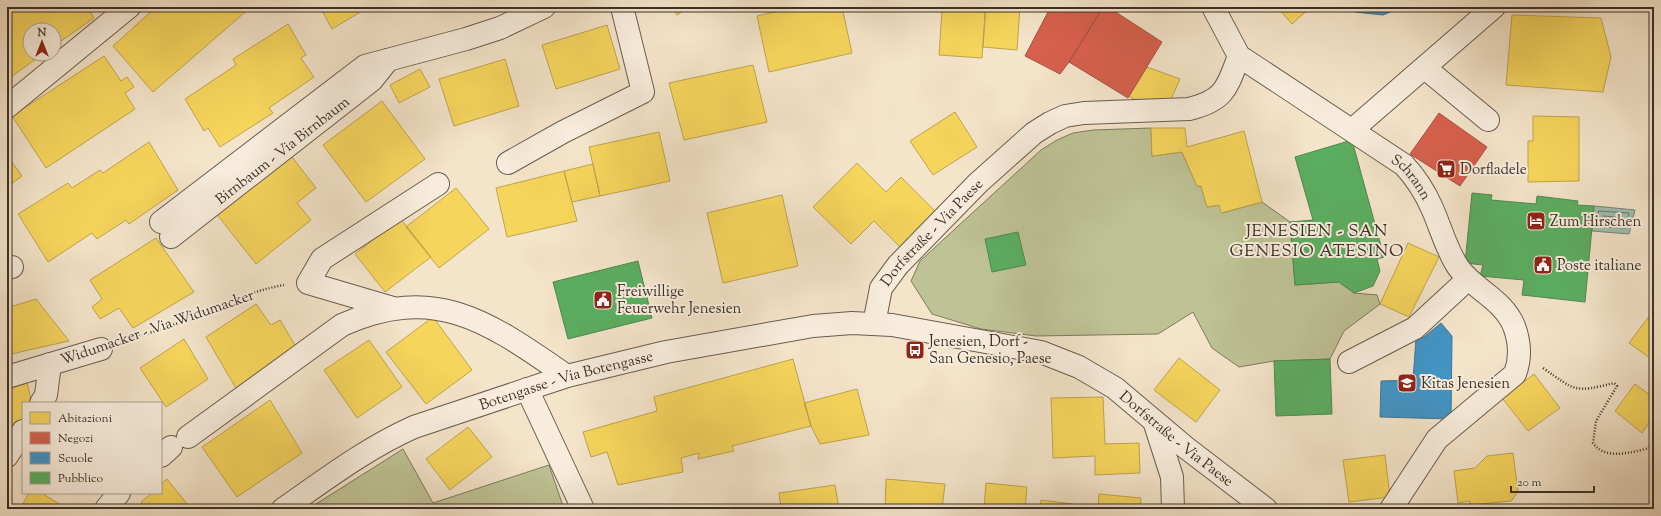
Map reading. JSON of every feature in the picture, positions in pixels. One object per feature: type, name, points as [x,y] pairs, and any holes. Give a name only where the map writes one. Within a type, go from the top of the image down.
[{"type":"street","points":[[7,107],[129,7]]},
{"type":"street","name":"Birnbaum - Via Birnbaum","points":[[166,229],[365,66],[466,39],[500,28],[544,7]]},
{"type":"street","points":[[508,163],[563,132],[643,92],[622,7]]},
{"type":"street","points":[[1213,7],[1239,56]]},
{"type":"street","points":[[1352,130],[1494,7]]},
{"type":"street","name":"Schrann","points":[[1239,56],[1404,165],[1415,177],[1432,208],[1450,254],[1467,280],[1493,299],[1506,312],[1516,333],[1520,352]]},
{"type":"street","name":"Dorfstraße - Via Paese","points":[[1239,56],[1227,87],[1218,98],[1205,105],[1189,109],[1084,113],[1065,116],[1034,133],[978,183],[898,265],[881,288],[874,324],[916,328],[1041,352],[1079,367],[1099,377],[1115,388],[1185,447],[1266,509]]},
{"type":"street","points":[[1425,68],[1488,120]]},
{"type":"street","points":[[394,309],[308,283],[322,258],[438,184]]},
{"type":"street","points":[[1349,362],[1415,328],[1467,280]]},
{"type":"street","points":[[173,446],[342,325],[363,316],[394,309],[438,309],[472,317],[504,333],[567,376]]},
{"type":"street","name":"Botengasse - Via Botengasse","points":[[283,509],[356,458],[392,438],[414,428],[567,376],[658,354],[813,326],[874,324]]},
{"type":"street","name":"Widumacker - Via Widumacker","points":[[7,377],[101,349]]},
{"type":"street","points":[[1391,509],[1437,438],[1515,374],[1520,352]]},
{"type":"street","points":[[42,402],[46,395],[50,364]]},
{"type":"street","points":[[527,389],[583,509]]},
{"type":"street","points":[[1154,421],[1172,477],[1173,509]]},
{"type":"street","points":[[7,456],[22,433]]},
{"type":"street","points":[[106,509],[118,494]]},
{"type":"path","name":"Widumacker - Via Widumacker","points":[[101,349],[180,322],[268,288],[308,283]]},
{"type":"path","points":[[1520,352],[1569,386],[1578,390],[1590,389],[1614,383],[1617,386],[1596,421],[1592,443],[1597,449],[1616,454],[1654,447]]},
{"type":"shaded area","points":[[1151,128],[1152,156],[1182,152],[1197,186],[1201,186],[1207,207],[1219,205],[1222,213],[1262,202],[1290,222],[1295,285],[1339,282],[1354,293],[1377,295],[1380,304],[1344,331],[1330,359],[1274,361],[1239,367],[1212,348],[1193,312],[1158,334],[1036,336],[981,329],[932,314],[911,281],[920,261],[1041,150],[1057,140],[1073,133],[1093,130]]},
{"type":"shaded area","points":[[403,449],[433,503],[549,465],[564,509],[308,509]]},
{"type":"water","points":[[1594,206],[1635,210],[1629,234],[1592,231]]},
{"type":"building: Abitazioni","points":[[7,7],[14,7],[16,10],[20,7],[87,7],[94,18],[62,40],[62,22],[22,22],[22,62],[32,62],[8,79]]},
{"type":"building: Abitazioni","points":[[156,7],[251,7],[153,92],[113,46]]},
{"type":"building: Abitazioni","points":[[320,7],[369,7],[332,29]]},
{"type":"building: Abitazioni","points":[[672,7],[689,7],[677,15]]},
{"type":"building: Abitazioni","points":[[795,7],[842,7],[852,53],[769,72],[757,16]]},
{"type":"building: Abitazioni","points":[[986,7],[1020,7],[1017,50],[983,47]]},
{"type":"building: Abitazioni","points":[[1277,7],[1311,7],[1292,24]]},
{"type":"building: Abitazioni","points":[[942,10],[985,12],[982,58],[939,55]]},
{"type":"building: Abitazioni","points":[[1512,15],[1601,18],[1611,57],[1603,92],[1506,85]]},
{"type":"building: Abitazioni","points":[[288,24],[306,55],[301,58],[314,77],[269,108],[273,113],[220,147],[208,128],[204,131],[185,99],[236,65],[233,59]]},
{"type":"building: Abitazioni","points":[[607,25],[620,69],[556,89],[542,45]]},
{"type":"building: Abitazioni","points":[[104,56],[121,81],[127,77],[134,87],[125,93],[135,109],[46,168],[12,116]]},
{"type":"building: Abitazioni","points":[[505,59],[519,106],[454,126],[439,79]]},
{"type":"building: Abitazioni","points":[[753,65],[767,122],[684,140],[669,83]]},
{"type":"building: Abitazioni","points":[[1147,67],[1180,79],[1170,102],[1142,105],[1129,96]]},
{"type":"building: Abitazioni","points":[[420,69],[430,87],[399,103],[390,85]]},
{"type":"building: Abitazioni","points":[[382,101],[425,159],[366,202],[323,145]]},
{"type":"building: Abitazioni","points":[[955,112],[977,147],[933,175],[910,141]]},
{"type":"building: Abitazioni","points":[[1533,116],[1579,117],[1579,181],[1528,182],[1528,141],[1533,141]]},
{"type":"building: Abitazioni","points":[[1151,128],[1185,128],[1187,147],[1244,131],[1262,202],[1221,213],[1219,205],[1207,207],[1201,186],[1197,186],[1182,152],[1152,156]]},
{"type":"building: Abitazioni","points":[[659,132],[670,181],[600,196],[589,147]]},
{"type":"building: Abitazioni","points":[[149,142],[178,190],[129,224],[126,220],[97,239],[92,233],[48,262],[18,214],[68,183],[72,188],[100,170],[103,173]]},
{"type":"building: Abitazioni","points":[[289,153],[316,188],[297,203],[311,220],[256,264],[215,212]]},
{"type":"building: Abitazioni","points":[[7,155],[22,176],[7,187]]},
{"type":"building: Abitazioni","points":[[857,163],[886,192],[901,177],[936,212],[901,248],[874,221],[851,244],[813,207]]},
{"type":"building: Abitazioni","points":[[593,164],[600,196],[572,202],[564,171]]},
{"type":"building: Abitazioni","points":[[564,171],[577,221],[507,237],[496,188]]},
{"type":"building: Abitazioni","points":[[456,188],[489,229],[439,268],[406,227]]},
{"type":"building: Abitazioni","points":[[782,195],[798,266],[723,283],[707,213]]},
{"type":"building: Abitazioni","points":[[400,218],[431,257],[385,292],[355,254]]},
{"type":"building: Abitazioni","points":[[156,238],[194,292],[133,328],[119,308],[100,319],[92,307],[102,299],[90,280]]},
{"type":"building: Abitazioni","points":[[1408,243],[1439,257],[1409,317],[1380,304]]},
{"type":"building: Abitazioni","points":[[36,299],[69,341],[7,355],[7,308]]},
{"type":"building: Abitazioni","points":[[256,304],[271,325],[280,320],[299,352],[237,390],[206,337]]},
{"type":"building: Abitazioni","points":[[1653,311],[1654,312],[1654,361],[1629,343]]},
{"type":"building: Abitazioni","points":[[433,317],[472,370],[426,404],[386,352]]},
{"type":"building: Abitazioni","points":[[184,339],[208,379],[166,407],[140,368]]},
{"type":"building: Abitazioni","points":[[369,340],[402,387],[357,418],[324,370]]},
{"type":"building: Abitazioni","points":[[1179,358],[1220,390],[1196,422],[1154,390]]},
{"type":"building: Abitazioni","points":[[793,359],[811,426],[732,446],[734,451],[698,459],[699,453],[681,458],[683,472],[618,485],[607,452],[591,457],[583,432],[657,411],[654,397]]},
{"type":"building: Abitazioni","points":[[1534,374],[1560,408],[1528,431],[1502,398]]},
{"type":"building: Abitazioni","points":[[27,383],[32,402],[22,402],[22,431],[7,454],[7,390]]},
{"type":"building: Abitazioni","points":[[1635,384],[1654,398],[1654,416],[1642,433],[1615,411]]},
{"type":"building: Abitazioni","points":[[857,389],[869,435],[820,444],[811,426],[804,403]]},
{"type":"building: Abitazioni","points":[[1103,397],[1105,444],[1139,443],[1140,473],[1095,475],[1095,456],[1053,458],[1051,398]]},
{"type":"building: Abitazioni","points":[[270,400],[302,453],[237,497],[202,447]]},
{"type":"building: Abitazioni","points":[[468,427],[492,457],[450,490],[426,459]]},
{"type":"building: Abitazioni","points":[[1513,453],[1518,492],[1511,501],[1470,505],[1470,501],[1458,503],[1454,471],[1475,468],[1487,456]]},
{"type":"building: Abitazioni","points":[[1385,455],[1390,497],[1349,502],[1343,460]]},
{"type":"building: Abitazioni","points":[[167,479],[191,509],[146,509],[141,502],[151,494],[162,494],[162,483]]},
{"type":"building: Abitazioni","points":[[886,479],[945,484],[942,509],[885,509]]},
{"type":"building: Abitazioni","points":[[986,483],[1027,487],[1025,509],[984,509]]},
{"type":"building: Abitazioni","points":[[835,485],[839,509],[781,509],[779,493]]},
{"type":"building: Abitazioni","points":[[28,494],[43,494],[68,509],[20,509]]},
{"type":"building: Abitazioni","points":[[1099,494],[1141,498],[1140,509],[1098,509]]},
{"type":"building: Abitazioni","points":[[1041,500],[1073,504],[1073,509],[1040,509]]},
{"type":"building: Negozi","points":[[1043,7],[1103,7],[1060,74],[1025,56],[1049,10]]},
{"type":"building: Negozi","points":[[1103,7],[1108,7],[1162,42],[1128,98],[1069,62]]},
{"type":"building: Negozi","points":[[1439,113],[1487,147],[1460,186],[1410,154]]},
{"type":"building: Scuole","points":[[1351,7],[1422,7],[1422,10],[1395,10],[1383,15],[1355,12]]},
{"type":"building: Scuole","points":[[1441,323],[1452,336],[1451,419],[1380,417],[1381,381],[1413,380],[1416,338],[1424,337]]},
{"type":"building: Pubblico","points":[[1352,140],[1384,257],[1377,259],[1380,271],[1373,286],[1354,293],[1339,282],[1295,285],[1290,222],[1313,220],[1295,157]]},
{"type":"building: Pubblico","points":[[1472,193],[1492,195],[1491,200],[1536,204],[1537,196],[1578,201],[1577,205],[1594,206],[1585,302],[1522,295],[1524,280],[1480,276],[1483,265],[1465,263]]},
{"type":"building: Pubblico","points":[[1018,232],[1026,265],[992,272],[985,239]]},
{"type":"building: Pubblico","name":"Freiwillige Feuerwehr Jenesien","points":[[638,261],[652,318],[568,339],[553,282]]},
{"type":"building: Pubblico","points":[[1330,359],[1332,414],[1276,416],[1274,361]]},
{"type":"place","name":"Dorfladele","points":[[1446,169]]},
{"type":"place","name":"Zum Hirschen","points":[[1536,221]]},
{"type":"place","name":"Poste italiane","points":[[1543,265]]},
{"type":"place","name":"Freiwillige Feuerwehr Jenesien","points":[[603,300]]},
{"type":"place","name":"Jenesien, Dorf - San Genesio, Paese","points":[[915,350]]},
{"type":"place","name":"Kitas Jenesien","points":[[1407,383]]},
{"type":"district","name":"JENESIEN - SAN GENESIO ATESINO","points":[[1317,240]]}]
